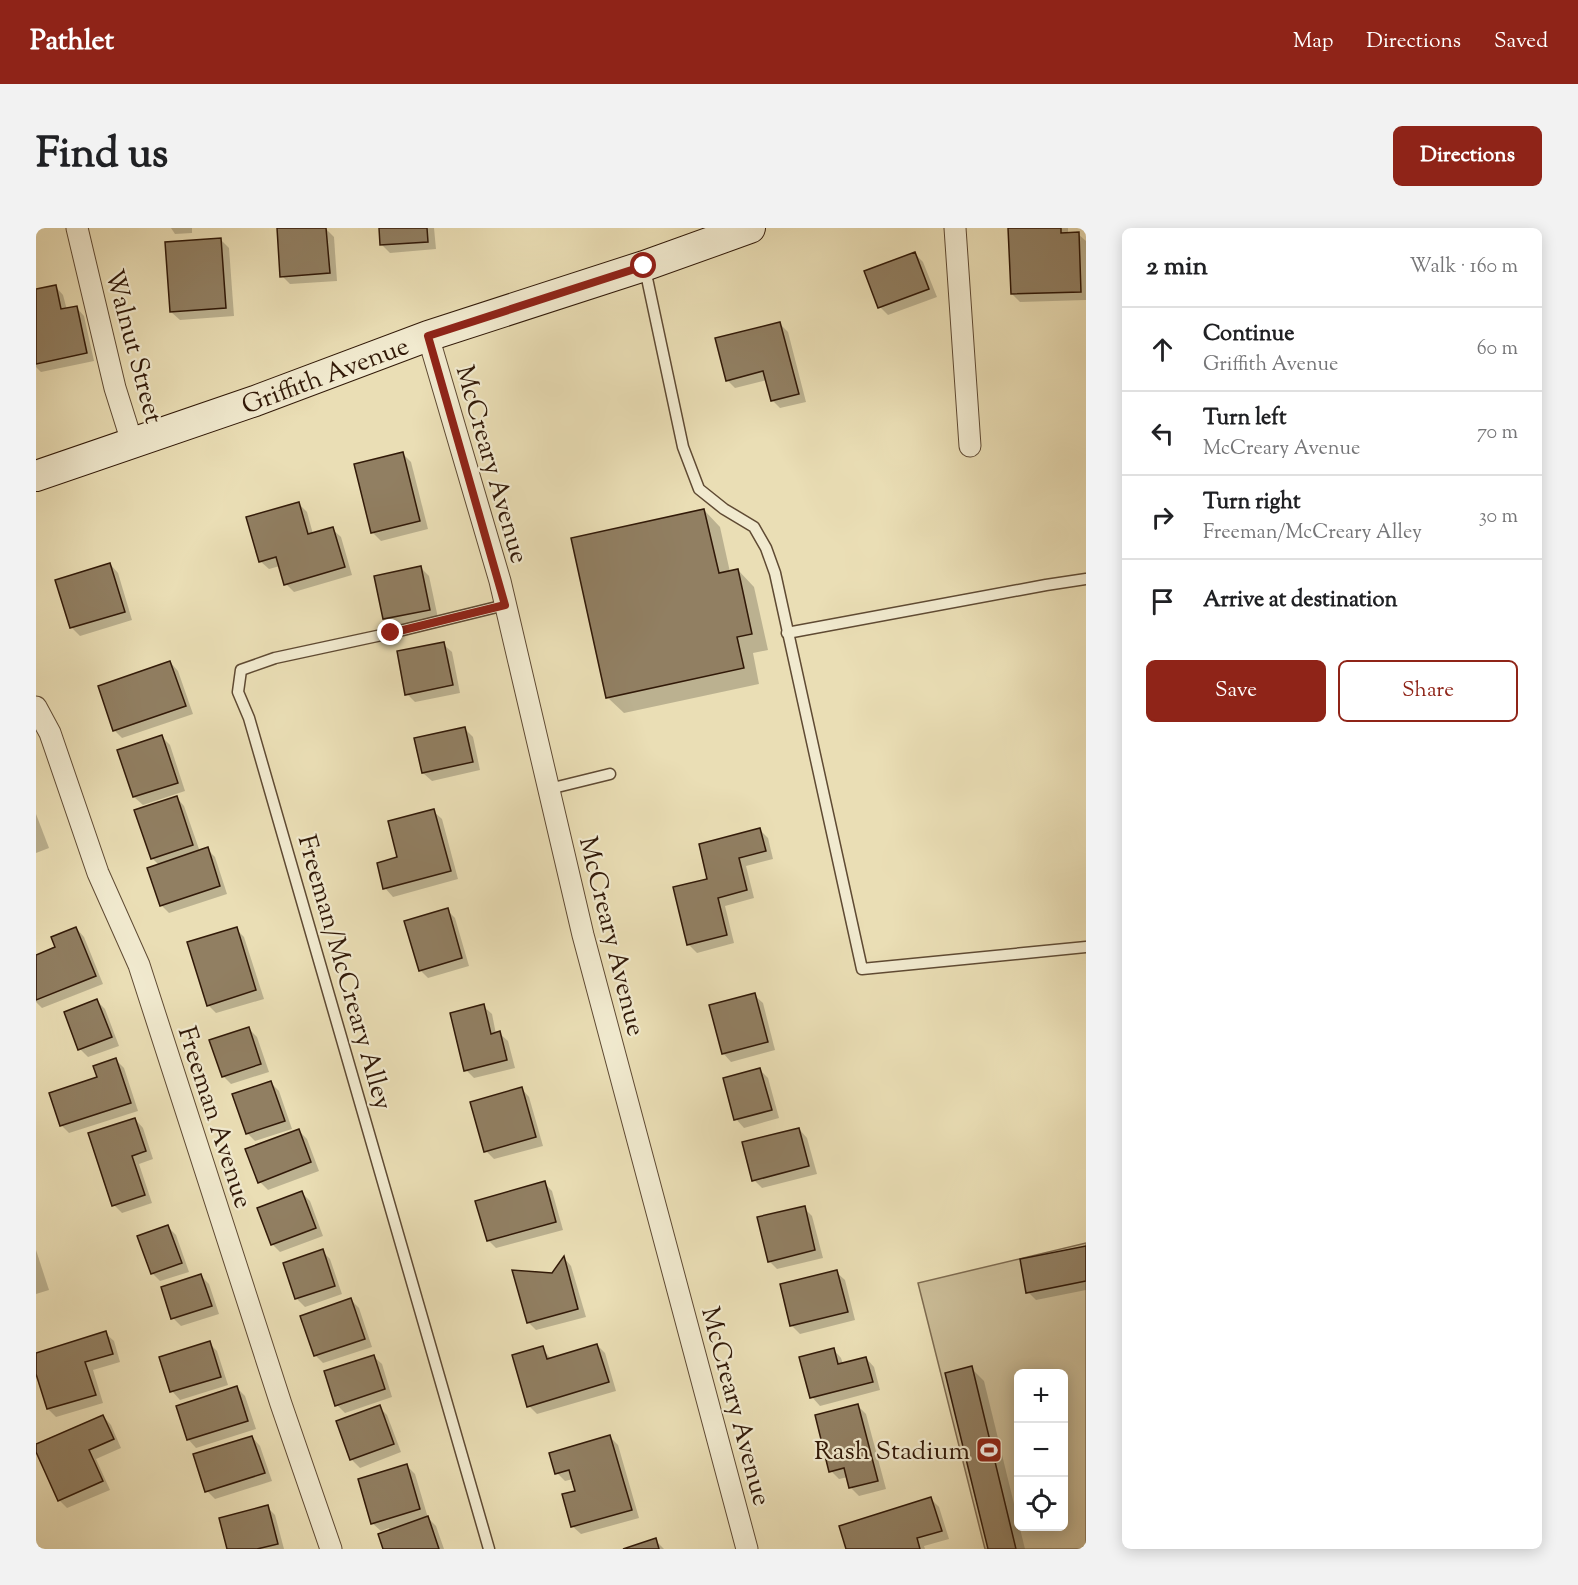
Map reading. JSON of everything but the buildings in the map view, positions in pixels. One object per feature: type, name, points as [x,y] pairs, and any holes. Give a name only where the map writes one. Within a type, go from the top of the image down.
[{"type":"street","name":"Walnut Street","points":[[77,228],[115,388],[132,442]]},
{"type":"street","name":"Griffith Avenue","points":[[36,476],[255,401],[428,336],[644,266],[750,228]]},
{"type":"street","points":[[954,228],[970,446]]},
{"type":"street","name":"McCreary Avenue","points":[[428,336],[505,605],[583,935],[747,1549]]},
{"type":"street","name":"Freeman Avenue","points":[[36,707],[50,733],[98,873],[139,965],[281,1404],[331,1549]]},
{"type":"lane","points":[[644,266],[683,447],[699,489],[724,509],[754,527],[766,548],[775,573],[862,969],[1086,947]]},
{"type":"lane","points":[[787,633],[1086,579]]},
{"type":"lane","name":"Freeman/McCreary Alley","points":[[489,1549],[249,718],[238,692],[241,670],[274,658],[505,605]]},
{"type":"lane","points":[[549,789],[610,774]]},
{"type":"shaded area","name":"Rash Stadium","points":[[1086,1243],[1086,1549],[985,1549],[918,1283]]},
{"type":"place","name":"Rash Stadium","points":[[989,1450]]},
{"type":"route","points":[[391,633],[505,605],[428,336],[644,266]]}]
